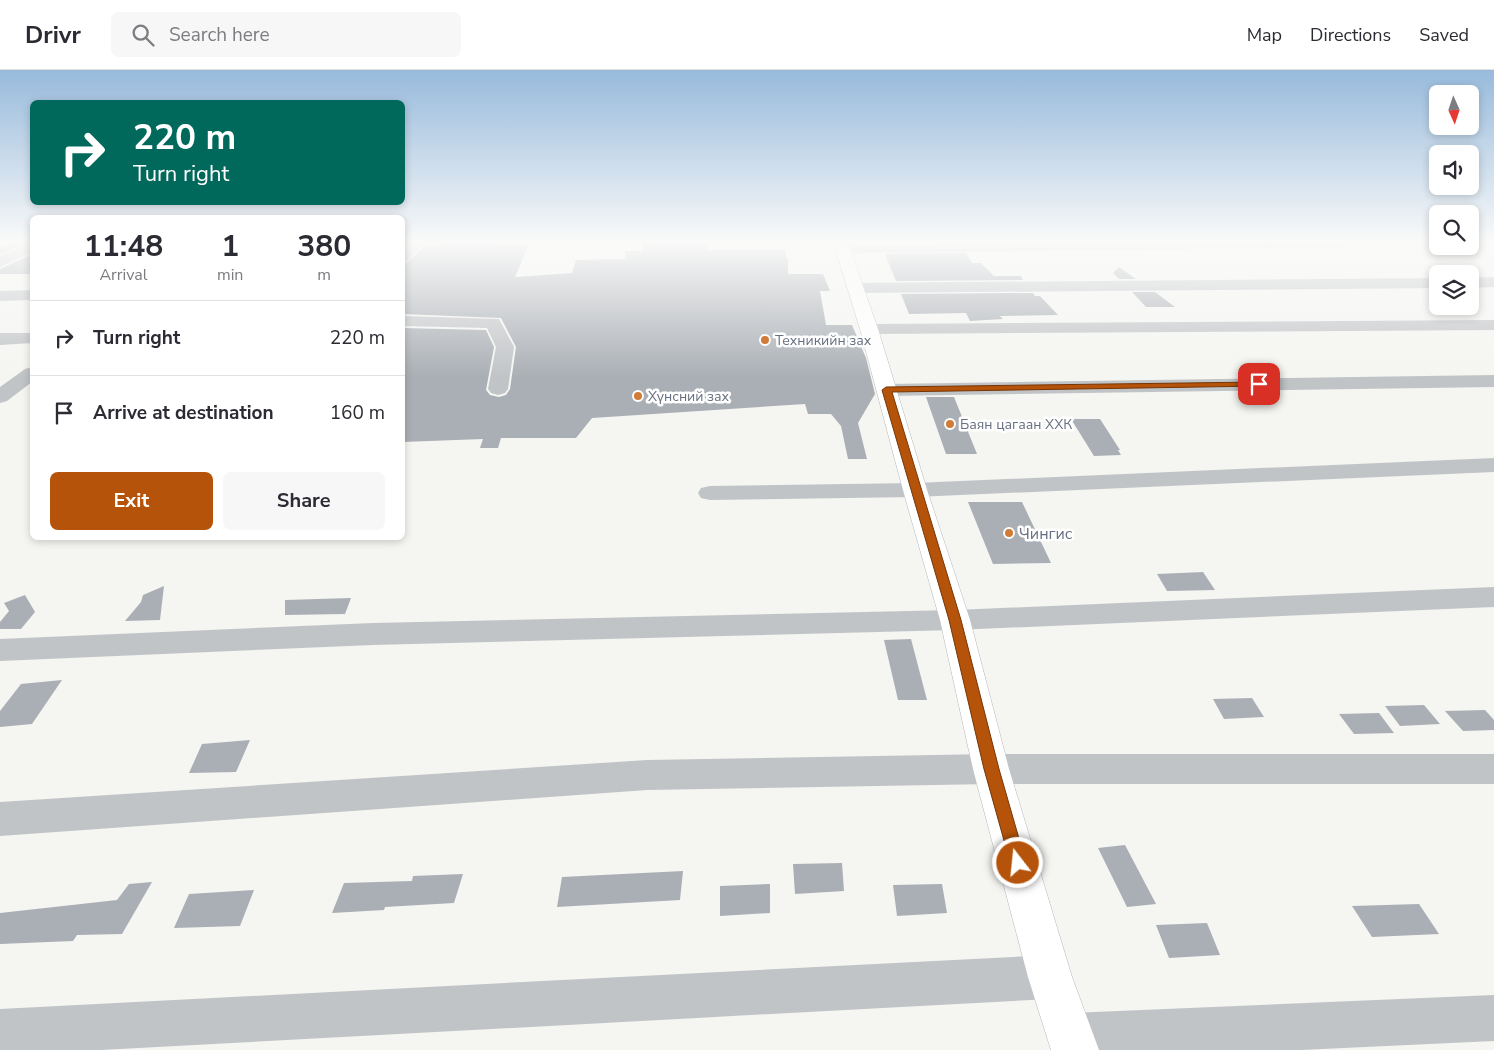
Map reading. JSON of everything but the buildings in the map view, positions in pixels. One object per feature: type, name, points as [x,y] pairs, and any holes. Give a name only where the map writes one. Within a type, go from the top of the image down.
[{"type":"main road","points":[[856,288],[955,620],[991,769],[1050,977],[1073,1043]]},
{"type":"street","points":[[856,288],[1003,287]]},
{"type":"street","points":[[0,296],[30,295]]},
{"type":"street","points":[[405,321],[493,323],[505,348],[498,389]]},
{"type":"street","points":[[869,328],[1494,325]]},
{"type":"street","points":[[0,339],[30,338]]},
{"type":"street","points":[[0,383],[27,378]]},
{"type":"street","points":[[0,397],[27,378]]},
{"type":"street","points":[[886,390],[1494,381]]},
{"type":"street","points":[[710,493],[915,490],[1494,465]]},
{"type":"street","points":[[0,650],[373,634],[955,620],[1494,597]]},
{"type":"street","points":[[0,819],[647,775],[991,769],[1494,768]]},
{"type":"street","points":[[0,1032],[1050,977]]},
{"type":"street","points":[[1073,1043],[1494,1018]]},
{"type":"place","name":"Техникийн зах","points":[[765,340]]},
{"type":"place","name":"Хүнсний зах","points":[[638,396]]},
{"type":"place","name":"Баян цагаан ХХК","points":[[950,424]]},
{"type":"place","name":"Чингис","points":[[1009,533]]},
{"type":"route","points":[[1018,863],[991,769],[955,620],[886,390],[1259,384]]}]
